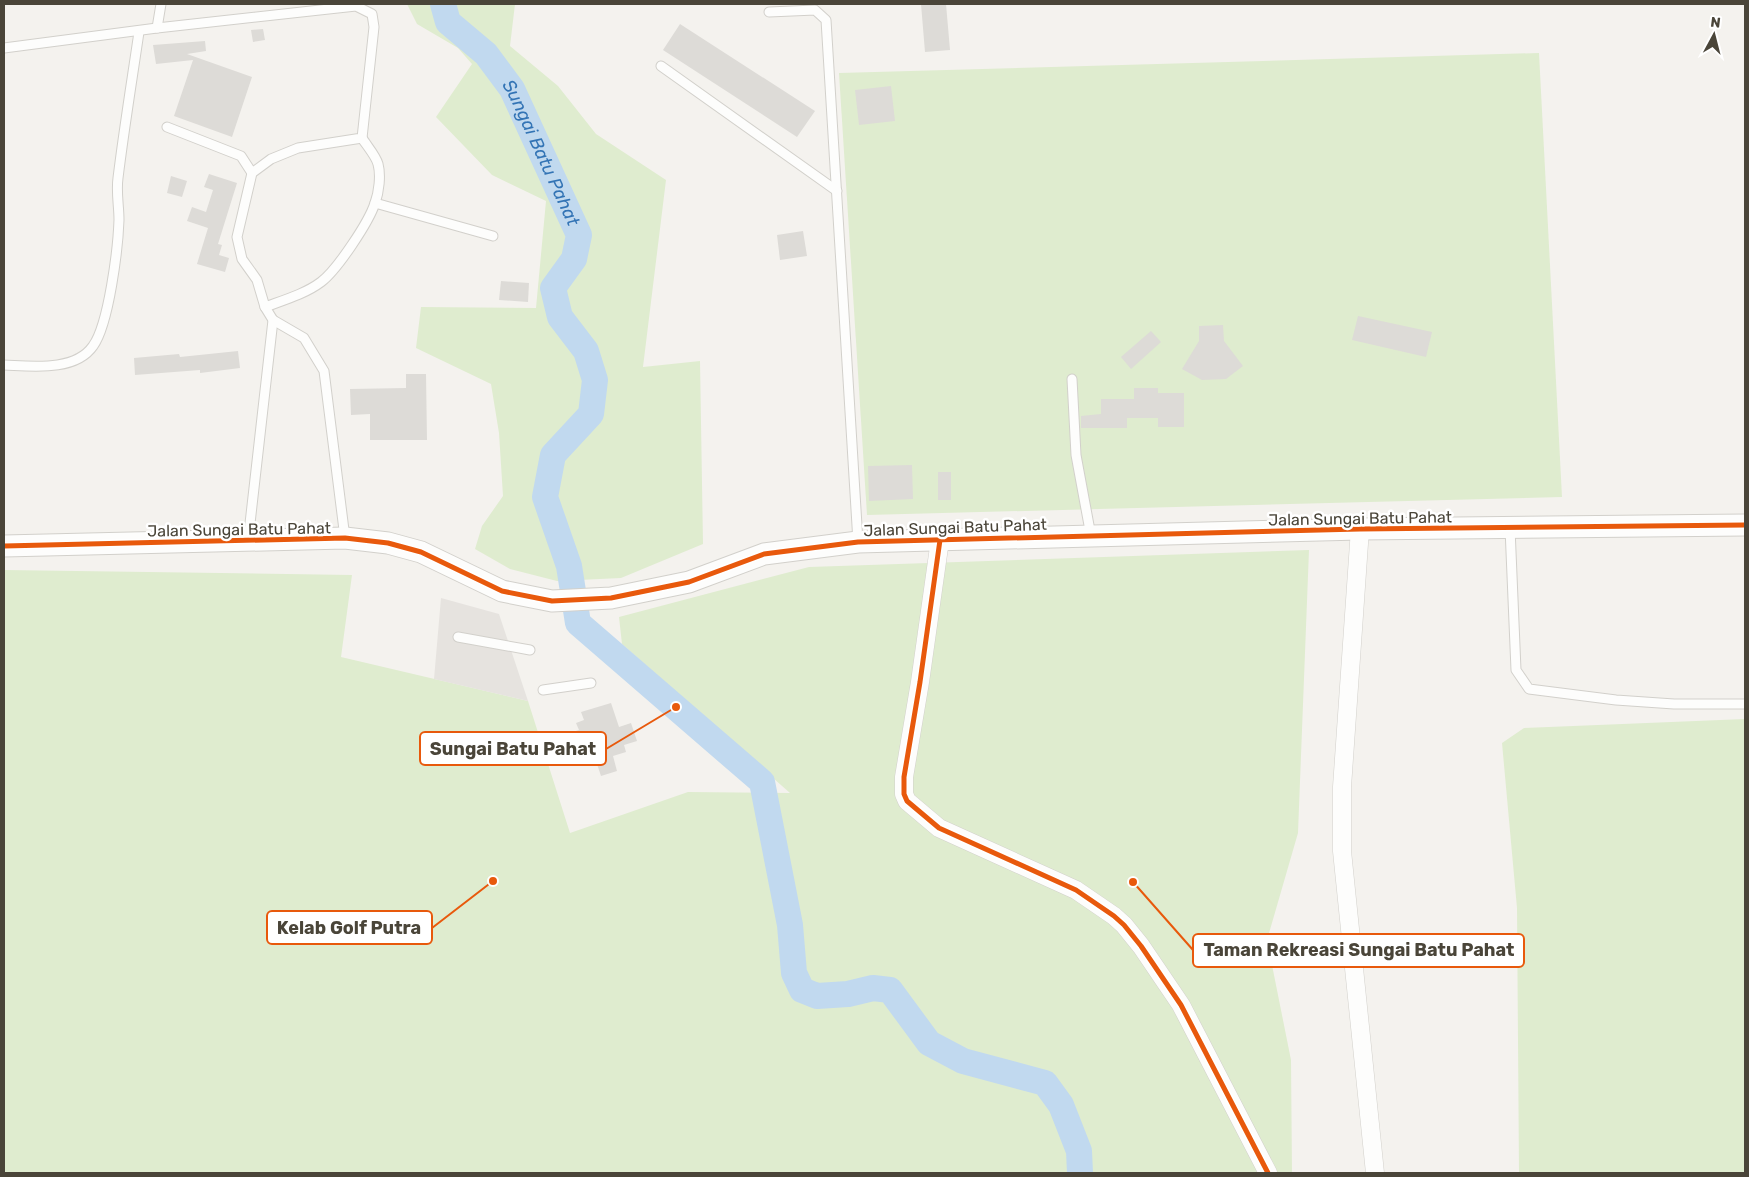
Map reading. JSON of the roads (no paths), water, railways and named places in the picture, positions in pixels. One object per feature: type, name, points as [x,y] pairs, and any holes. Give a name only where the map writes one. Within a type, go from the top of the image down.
[{"type":"street","name":"Jalan Sungai Batu Pahat","points":[[4,546],[248,542],[345,538],[388,543],[421,552],[502,590],[552,601],[611,598],[689,582],[764,554],[858,542],[1360,530],[1745,525]]},
{"type":"street","points":[[1360,530],[1342,787],[1342,851],[1376,1173]]},
{"type":"street","points":[[940,540],[920,682],[904,777],[904,794],[907,802],[939,828],[1076,890],[1124,925],[1150,958],[1181,1005],[1268,1173]]},
{"type":"lane","points":[[157,28],[161,4]]},
{"type":"lane","points":[[4,48],[139,32],[157,28],[356,6],[372,14],[374,27],[362,138],[378,163],[379,182],[375,203],[337,265],[322,281],[306,291],[265,307]]},
{"type":"lane","points":[[769,12],[815,10],[826,20],[858,542]]},
{"type":"lane","points":[[4,365],[43,366],[74,361],[93,346],[99,332],[116,258],[119,218],[117,180],[139,32]]},
{"type":"lane","points":[[661,66],[837,191]]},
{"type":"lane","points":[[167,128],[241,156],[252,173]]},
{"type":"lane","points":[[345,538],[324,371],[304,338],[273,320],[265,307],[257,280],[242,259],[236,236],[252,173],[272,159],[298,148],[362,138]]},
{"type":"lane","points":[[375,203],[493,236]]},
{"type":"lane","points":[[248,542],[273,320]]},
{"type":"lane","points":[[1072,379],[1076,455],[1091,536]]},
{"type":"lane","points":[[1510,528],[1516,670],[1529,689],[1616,700],[1674,704],[1745,704]]},
{"type":"lane","points":[[458,637],[530,650]]},
{"type":"lane","points":[[543,690],[592,683]]},
{"type":"waterway","name":"Sungai Batu Pahat","points":[[443,4],[448,22],[486,54],[512,89],[579,235],[574,259],[553,288],[560,317],[586,351],[595,380],[591,414],[553,455],[545,497],[569,566],[578,623],[762,782],[790,925],[794,973],[802,990],[817,996],[848,994],[873,988],[890,990],[929,1043],[963,1061],[1045,1083],[1061,1105],[1079,1151],[1080,1173]]},
{"type":"place","name":"Sungai Batu Pahat","points":[[676,707]]},
{"type":"place","name":"Kelab Golf Putra","points":[[493,881]]},
{"type":"place","name":"Taman Rekreasi Sungai Batu Pahat","points":[[1133,882]]}]
